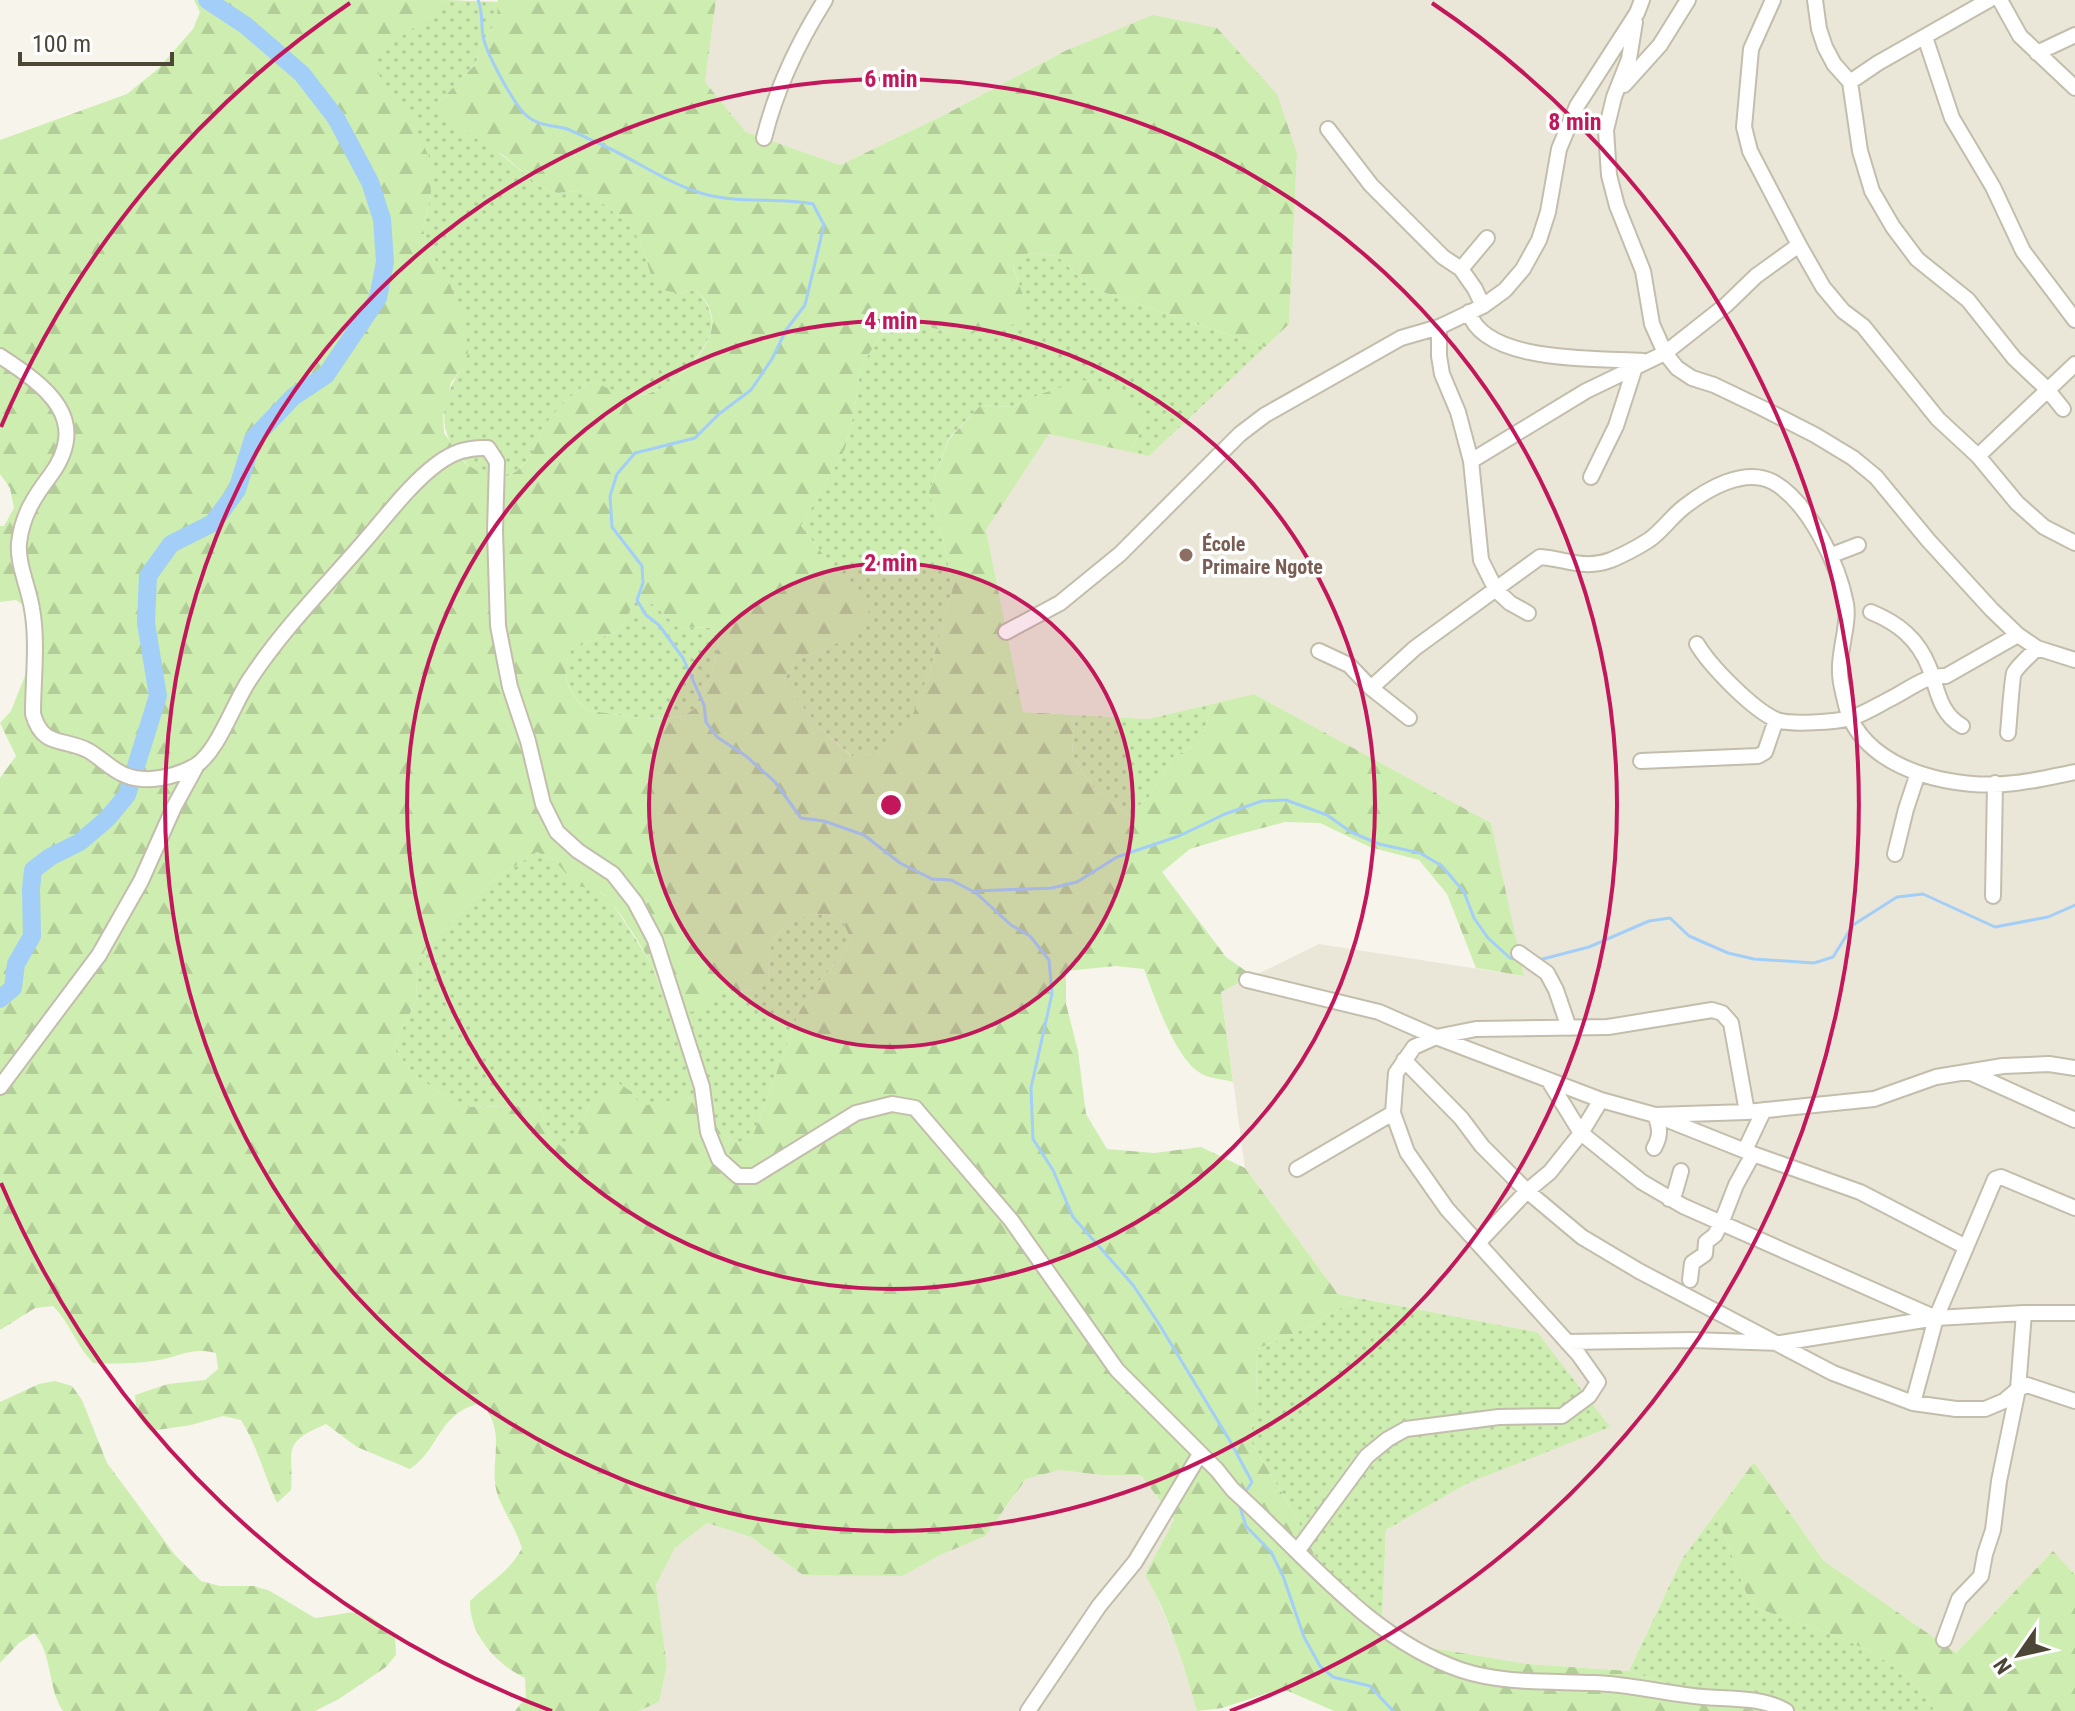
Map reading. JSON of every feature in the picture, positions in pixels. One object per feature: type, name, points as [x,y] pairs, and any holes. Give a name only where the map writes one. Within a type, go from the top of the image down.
[{"type":"street","points":[[764,138],[794,53],[825,0]]},
{"type":"street","points":[[1614,97],[1660,45],[1688,0]]},
{"type":"street","points":[[1773,0],[1751,49],[1744,127],[1750,151],[1799,245],[1823,287],[1843,311],[1863,326],[1938,419],[1978,456],[2017,503],[2044,527],[2075,543]]},
{"type":"street","points":[[1815,0],[1825,47],[1834,64],[1850,82],[1853,114],[1872,191],[1893,227],[1917,259],[1968,300],[2014,358],[2063,409]]},
{"type":"street","points":[[1850,82],[1989,0]]},
{"type":"street","points":[[2000,0],[2020,36],[2075,88]]},
{"type":"street","points":[[1639,7],[1629,59],[1614,97],[1606,130],[1609,175],[1617,206],[1643,271],[1652,324],[1665,353],[1677,368],[1692,378],[1714,385],[1815,435],[1853,458],[1876,477],[1928,540],[2018,635],[2037,648],[2075,660]]},
{"type":"street","points":[[1006,632],[1060,603],[1120,554],[1240,434],[1265,415],[1401,338],[1439,327],[1505,290],[1523,269],[1539,240],[1548,212],[1559,149],[1577,106],[1639,7]]},
{"type":"street","points":[[2037,53],[2075,35]]},
{"type":"street","points":[[1925,37],[1952,118],[1993,187],[2023,251],[2075,320]]},
{"type":"street","points":[[1328,129],[1371,185],[1443,257],[1461,269],[1475,289],[1474,326],[1482,334],[1524,351],[1641,364]]},
{"type":"street","points":[[1461,269],[1487,238]]},
{"type":"street","points":[[1471,461],[1586,391],[1665,353],[1726,305],[1756,276],[1799,245]]},
{"type":"street","points":[[1439,327],[1442,374],[1458,412],[1471,461],[1481,560],[1496,590],[1528,613]]},
{"type":"street","points":[[0,356],[47,391],[62,411],[68,432],[66,446],[26,515],[19,545],[33,612],[33,714],[37,728],[48,739],[87,750],[123,774],[142,779],[167,777],[197,765]]},
{"type":"street","points":[[1591,477],[1641,364]]},
{"type":"street","points":[[1978,456],[2075,364]]},
{"type":"street","points":[[0,1087],[99,955],[141,881],[174,807],[197,765],[211,749],[249,680],[294,621],[409,491],[436,465],[454,453],[472,447],[488,448],[497,462],[495,531],[498,626],[510,687],[528,741],[543,804],[557,832],[578,851],[613,874],[635,902],[655,940],[702,1087],[708,1132],[719,1159],[738,1176],[754,1176],[856,1113],[892,1104],[915,1108],[1011,1220],[1117,1370],[1233,1490],[1357,1608],[1417,1650],[1463,1670],[1513,1680],[1597,1683],[1671,1694],[1754,1701],[1786,1711]]},
{"type":"street","points":[[1371,688],[1415,648],[1540,557],[1579,566],[1610,560],[1650,539],[1684,507],[1721,483],[1747,477],[1772,482],[1795,501],[1832,555],[1847,608],[1840,648],[1840,679],[1850,718],[1875,751],[1893,764],[1918,773],[1970,783],[2013,784],[2075,772]]},
{"type":"street","points":[[1832,555],[1858,545]]},
{"type":"street","points":[[1871,612],[1908,633],[1920,648],[1944,708],[1952,720],[1962,726]]},
{"type":"street","points":[[1697,644],[1721,676],[1742,695],[1776,720],[1793,722],[1850,718],[1898,696],[1932,675],[1946,676],[2018,635]]},
{"type":"street","points":[[2008,733],[2014,673],[2037,648]]},
{"type":"street","points":[[1319,651],[1349,665],[1371,688],[1409,718]]},
{"type":"street","points":[[1641,761],[1758,756],[1765,752],[1776,720]]},
{"type":"street","points":[[1895,854],[1918,773]]},
{"type":"street","points":[[1993,896],[1995,783]]},
{"type":"street","points":[[1519,953],[1547,973],[1569,1028]]},
{"type":"street","points":[[1247,980],[1379,1012],[1549,1081],[1655,1115],[1860,1192],[1966,1247]]},
{"type":"street","points":[[1298,1550],[1367,1456],[1406,1429],[1499,1417],[1562,1416],[1589,1396],[1598,1382],[1567,1342],[1447,1209],[1407,1152],[1393,1113],[1396,1073],[1414,1047],[1436,1037],[1476,1029],[1608,1027],[1712,1010],[1722,1013],[1731,1023],[1747,1112]]},
{"type":"street","points":[[1404,1060],[1527,1191],[1582,1237],[1833,1373],[1913,1403],[1956,1409],[1985,1409],[2004,1401],[2027,1385],[2075,1401]]},
{"type":"street","points":[[1655,1115],[1747,1112],[1874,1099],[1936,1077],[1967,1071],[2049,1064],[2075,1068]]},
{"type":"street","points":[[1967,1071],[2075,1120]]},
{"type":"street","points":[[1549,1081],[1581,1133],[1642,1182],[1669,1199],[1936,1318]]},
{"type":"street","points":[[1478,1243],[1527,1191],[1550,1172],[1581,1133],[1601,1100]]},
{"type":"street","points":[[1690,1280],[1692,1263],[1705,1254],[1706,1242],[1715,1235],[1722,1221],[1764,1110]]},
{"type":"street","points":[[1297,1169],[1393,1113]]},
{"type":"street","points":[[1654,1148],[1659,1125],[1655,1115]]},
{"type":"street","points":[[1669,1199],[1675,1192],[1681,1171]]},
{"type":"street","points":[[1913,1403],[1936,1318],[1997,1177],[2075,1208]]},
{"type":"street","points":[[1944,1640],[1959,1599],[1981,1576],[1993,1530],[1999,1481],[2018,1389],[2024,1313]]},
{"type":"street","points":[[1567,1342],[1692,1340],[1781,1343],[1936,1318],[2075,1313]]},
{"type":"street","points":[[1028,1711],[1091,1617],[1135,1562],[1200,1454]]},
{"type":"shaded area","points":[[716,0],[2075,0],[2075,1575],[2052,1552],[1956,1653],[1823,1560],[1754,1462],[1682,1559],[1629,1671],[1528,1664],[1426,1647],[1382,1619],[1386,1530],[1468,1483],[1537,1332],[1338,1294],[1245,1168],[1221,992],[1319,944],[1523,976],[1491,823],[1254,694],[1148,719],[1023,712],[986,530],[1049,434],[1149,456],[1289,324],[1297,153],[1065,51],[944,115],[840,165],[746,132],[705,82]]},
{"type":"shaded area","points":[[1058,1470],[1141,1475],[1174,1521],[1145,1575],[1176,1643],[1197,1711],[638,1711],[659,1702],[667,1666],[656,1585],[675,1548],[707,1523],[751,1537],[803,1574],[903,1576],[940,1555],[1005,1509],[1026,1479]]},
{"type":"green space","points":[[194,0],[444,0],[374,62],[380,77],[413,122],[429,157],[431,194],[423,228],[426,245],[449,282],[463,316],[468,352],[462,368],[451,383],[443,416],[444,433],[465,463],[494,482],[524,465],[552,416],[591,381],[621,393],[640,395],[652,392],[689,367],[707,342],[712,329],[710,309],[696,290],[678,293],[662,290],[651,275],[640,241],[631,227],[605,205],[590,194],[575,191],[558,193],[541,187],[503,155],[444,119],[438,103],[476,64],[479,48],[497,20],[498,0],[716,0],[705,82],[746,132],[840,165],[944,115],[1065,51],[1153,15],[1217,28],[1277,94],[1297,153],[1289,324],[1265,347],[1091,288],[1057,256],[1028,253],[1013,267],[1023,295],[1027,321],[956,334],[913,323],[886,327],[860,368],[845,449],[801,526],[835,570],[870,605],[866,625],[831,647],[795,660],[783,682],[820,728],[851,756],[882,753],[910,722],[930,670],[953,587],[929,492],[949,439],[981,405],[1012,407],[1083,380],[1128,397],[1145,422],[1130,452],[1049,434],[986,530],[1023,712],[1075,715],[1072,755],[1091,786],[1128,815],[1149,797],[1172,758],[1202,741],[1212,704],[1254,694],[1491,823],[1524,976],[1476,968],[1447,894],[1419,860],[1370,847],[1320,823],[1285,822],[1190,849],[1162,872],[1226,957],[1253,976],[1221,992],[1233,1082],[1202,1074],[1183,1056],[1167,1027],[1144,969],[1115,966],[1066,971],[1066,1004],[1078,1051],[1086,1114],[1107,1149],[1154,1153],[1201,1147],[1245,1168],[1338,1294],[1358,1298],[1313,1325],[1257,1349],[1256,1405],[1250,1440],[1295,1515],[1315,1556],[1348,1600],[1426,1647],[1528,1664],[1629,1671],[1700,1694],[1776,1711],[1334,1711],[1288,1691],[1271,1692],[1222,1708],[1197,1711],[1169,1624],[1145,1575],[1174,1520],[1141,1475],[1059,1470],[1026,1479],[985,1536],[940,1555],[903,1576],[803,1575],[751,1537],[707,1523],[675,1548],[656,1585],[667,1666],[659,1702],[638,1711],[515,1711],[526,1697],[525,1678],[504,1665],[486,1647],[471,1613],[470,1601],[505,1570],[522,1548],[498,1496],[495,1429],[482,1403],[457,1414],[448,1422],[420,1461],[410,1469],[357,1447],[326,1424],[311,1431],[292,1449],[291,1490],[277,1503],[241,1420],[223,1416],[150,1431],[137,1415],[135,1395],[168,1384],[205,1380],[218,1369],[216,1353],[193,1352],[135,1363],[93,1363],[53,1306],[35,1308],[0,1330],[0,778],[16,756],[0,723],[11,711],[38,643],[30,610],[16,600],[0,602],[0,526],[4,526],[14,508],[10,488],[0,474],[0,140],[127,94],[158,69],[193,29],[200,12]],"holes":[[[636,600],[653,604],[678,627],[712,628],[719,643],[703,695],[695,708],[686,714],[659,719],[586,710],[570,689],[566,667],[571,649],[619,631]],[[537,852],[554,860],[577,886],[606,896],[651,963],[664,994],[674,1004],[692,1012],[719,992],[755,990],[768,979],[771,946],[775,937],[791,923],[822,914],[844,924],[850,937],[842,956],[819,981],[799,1012],[754,1133],[739,1143],[724,1135],[690,1097],[641,1106],[632,1092],[617,1082],[590,1104],[576,1138],[564,1149],[550,1137],[540,1106],[460,1107],[415,1075],[393,1048],[417,999],[419,961],[428,945],[493,880]]]},
{"type":"green space","points":[[444,0],[500,2],[497,20],[479,48],[476,64],[438,103],[541,187],[558,193],[575,191],[590,194],[605,205],[631,227],[640,241],[651,275],[678,293],[696,290],[712,319],[704,346],[675,379],[658,390],[637,395],[617,392],[591,381],[552,416],[523,465],[493,482],[463,460],[447,433],[444,418],[446,402],[462,368],[449,282],[426,246],[423,228],[431,194],[373,62]]},
{"type":"green space","points":[[1028,253],[1057,256],[1091,288],[1265,347],[1149,456],[1130,452],[1145,422],[1041,394],[1012,407],[981,405],[949,438],[929,492],[953,587],[930,670],[910,723],[882,753],[852,756],[820,728],[783,682],[795,660],[831,647],[869,605],[835,570],[801,526],[845,449],[860,368],[886,327],[913,323],[956,334],[1023,295],[1013,266]]},
{"type":"green space","points":[[636,600],[653,604],[678,627],[712,628],[719,643],[703,695],[695,708],[686,714],[659,719],[586,710],[570,689],[566,667],[571,649],[619,631]]},
{"type":"green space","points":[[1212,704],[1202,741],[1172,758],[1149,797],[1128,815],[1091,786],[1072,755],[1075,715],[1148,719]]},
{"type":"green space","points":[[537,852],[554,860],[577,886],[594,889],[609,898],[651,963],[664,996],[704,1001],[719,992],[755,990],[768,978],[770,950],[775,937],[791,923],[822,914],[844,924],[850,937],[842,956],[819,981],[799,1012],[754,1133],[739,1143],[724,1135],[690,1097],[641,1107],[632,1092],[590,1104],[576,1138],[564,1150],[550,1137],[540,1106],[460,1107],[415,1075],[393,1048],[417,999],[419,961],[428,945],[493,880]]},
{"type":"green space","points":[[1358,1298],[1537,1332],[1610,1427],[1468,1483],[1386,1530],[1382,1619],[1348,1600],[1315,1556],[1295,1515],[1250,1440],[1256,1405],[1257,1349],[1313,1325]]},
{"type":"green space","points":[[55,1381],[72,1386],[82,1400],[107,1463],[175,1555],[201,1581],[220,1586],[254,1586],[270,1591],[315,1618],[358,1612],[366,1614],[395,1637],[396,1655],[386,1667],[339,1699],[315,1711],[63,1711],[54,1692],[44,1651],[34,1633],[19,1643],[0,1663],[0,1402],[39,1384]]},
{"type":"green space","points":[[1754,1462],[1823,1560],[1956,1653],[2053,1551],[2075,1575],[2075,1711],[1935,1711],[1919,1689],[1878,1656],[1828,1633],[1751,1606],[1716,1513]]},
{"type":"green space","points":[[1716,1513],[1751,1606],[1828,1633],[1878,1656],[1919,1689],[1935,1711],[1776,1711],[1700,1694],[1629,1671],[1682,1559]]},
{"type":"waterway","points":[[0,999],[13,988],[16,964],[32,936],[33,870],[50,857],[80,842],[107,819],[127,795],[158,696],[146,623],[148,576],[171,544],[213,523],[237,490],[253,439],[293,397],[326,375],[378,298],[385,262],[382,219],[370,182],[336,118],[302,74],[245,25],[207,0]]},
{"type":"waterway","points":[[478,0],[489,54],[515,101],[531,119],[567,129],[674,183],[704,194],[731,199],[813,204],[824,225],[805,305],[786,330],[772,359],[751,390],[719,414],[695,438],[635,453],[617,474],[610,496],[612,527],[642,566],[643,583],[637,600],[683,658],[704,705],[706,722],[717,737],[746,756],[775,782],[801,818],[824,821],[864,835],[900,863],[932,879],[951,880],[976,893],[1011,925],[1030,936],[1049,960],[1052,994],[1031,1088],[1033,1139],[1053,1170],[1073,1217],[1133,1285],[1230,1441],[1252,1482],[1244,1494]]},
{"type":"waterway","points":[[974,891],[1052,888],[1077,882],[1117,857],[1179,836],[1225,814],[1262,801],[1286,800],[1327,815],[1351,832],[1379,844],[1420,853],[1442,866],[1464,892],[1474,918],[1488,938],[1510,958],[1516,959]]},
{"type":"waterway","points":[[1539,960],[1589,947],[1649,921],[1670,918],[1689,936],[1728,953],[1754,959],[1814,963],[1833,957],[1853,925],[1897,897],[1923,894],[1995,927],[2048,917],[2075,905]]},
{"type":"waterway","points":[[1239,1504],[1246,1526],[1271,1552],[1283,1576],[1304,1637],[1320,1666],[1333,1677],[1370,1686],[1393,1711]]},
{"type":"place","name":"École Primaire Ngote","points":[[1186,555]]}]
